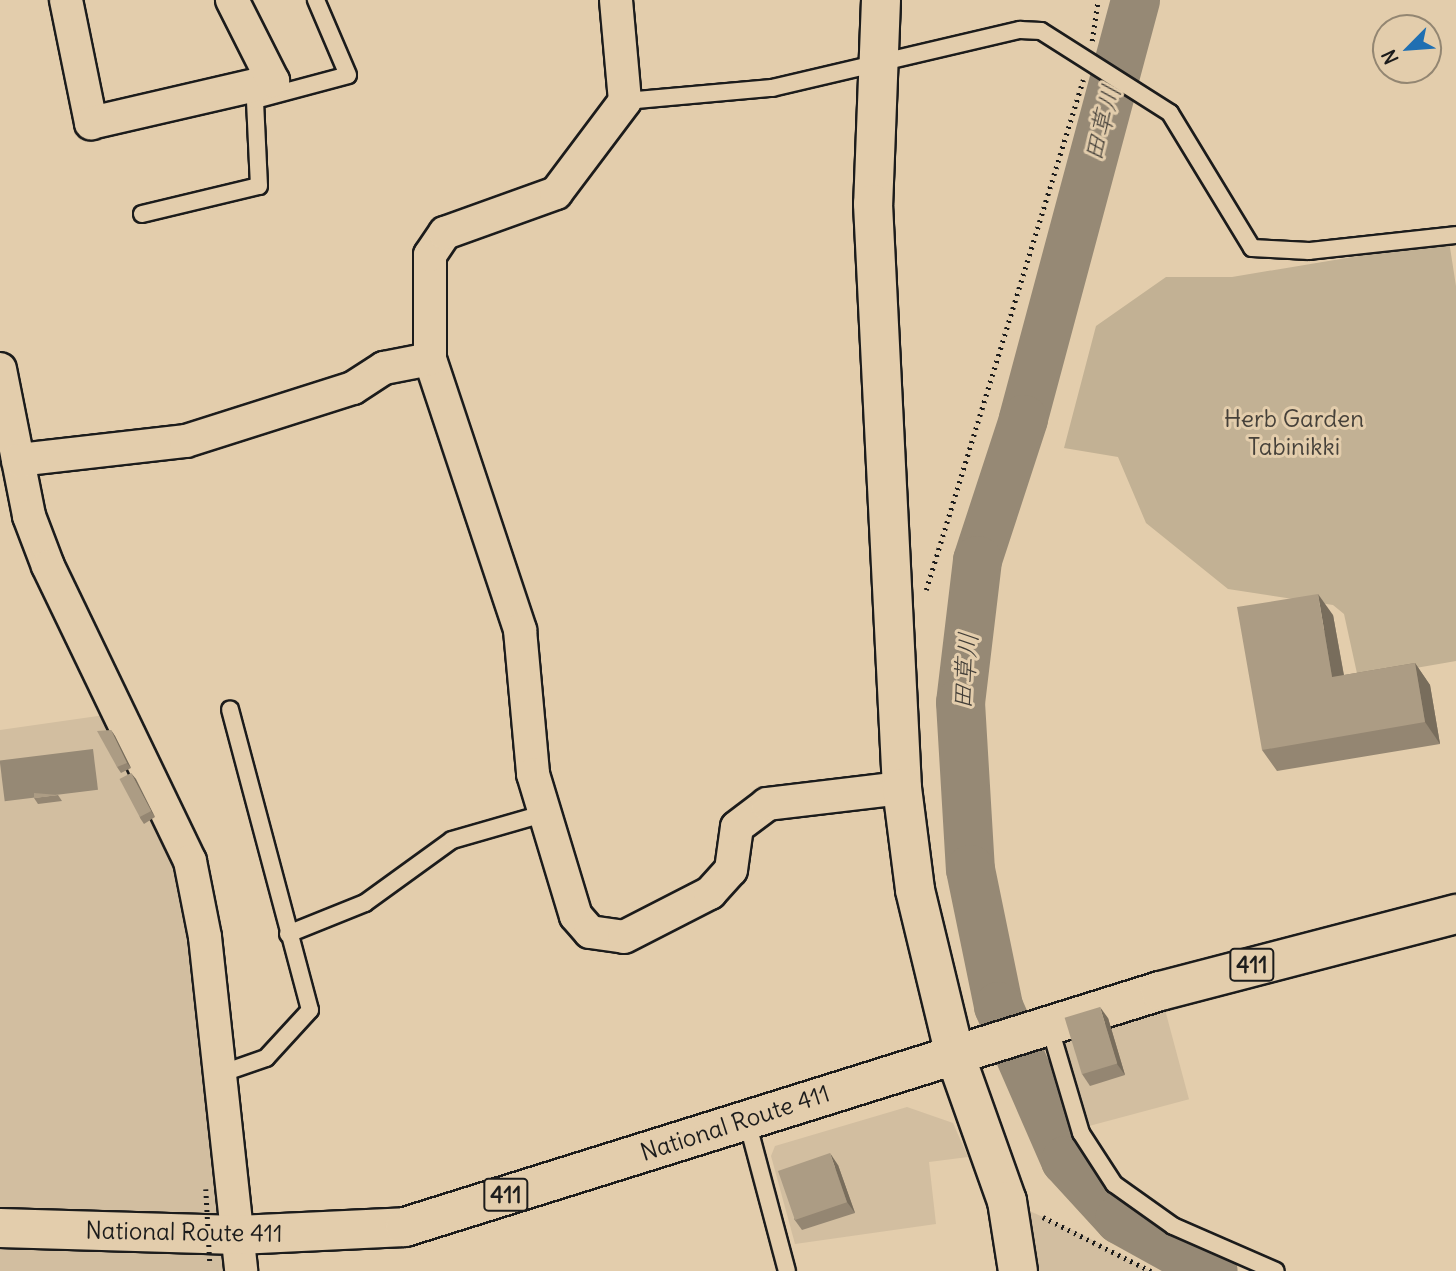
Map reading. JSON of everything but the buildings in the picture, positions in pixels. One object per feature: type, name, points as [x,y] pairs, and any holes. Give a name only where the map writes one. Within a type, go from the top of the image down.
[{"type":"main road","points":[[881,0],[877,322],[902,788],[915,890],[955,1055],[1007,1201],[1018,1271]]},
{"type":"main road","name":"National Route 411","points":[[0,1228],[239,1253],[405,1227],[1049,1025],[1456,914]]},
{"type":"street","points":[[66,0],[91,123],[272,81],[232,0]]},
{"type":"street","points":[[616,0],[625,101],[556,193],[445,233],[430,255],[430,359],[520,630],[534,774],[576,916],[606,939],[624,937],[710,892],[731,870],[737,827],[767,804],[902,788]]},
{"type":"street","points":[[18,460],[186,441],[353,388],[384,368],[430,359]]},
{"type":"street","points":[[0,369],[18,460],[48,566],[190,861],[220,1074],[239,1253]]},
{"type":"lane","points":[[142,214],[258,186],[255,100],[348,75],[316,0]]},
{"type":"lane","points":[[625,101],[772,88],[879,66],[1020,30],[1041,31],[1149,97],[1195,148],[1252,248],[1309,251],[1456,235]]},
{"type":"lane","points":[[220,1074],[266,1058],[310,1010],[230,709]]},
{"type":"lane","points":[[288,934],[365,903],[452,840],[546,813]]},
{"type":"lane","points":[[1049,1025],[1081,1133],[1114,1184],[1173,1226],[1276,1271]]},
{"type":"lane","points":[[747,1121],[787,1271]]},
{"type":"path","points":[[922,604],[1093,64],[1098,0]]},
{"type":"path","points":[[206,1189],[210,1264]]},
{"type":"path","points":[[1007,1201],[1151,1271]]},
{"type":"shaded area","points":[[119,713],[190,861],[241,1271],[0,1271],[0,730]]},
{"type":"shaded area","points":[[93,749],[98,790],[5,801],[0,760]]},
{"type":"shaded area","points":[[1160,991],[1189,1099],[1077,1129],[1048,1021]]},
{"type":"shaded area","points":[[907,1107],[953,1123],[968,1157],[929,1162],[936,1224],[795,1244],[771,1156],[775,1146]]},
{"type":"shaded area","points":[[1007,1201],[1079,1233],[1151,1271],[1018,1271]]},
{"type":"green space","name":"Herb Garden Tabinikki","points":[[1449,241],[1456,286],[1456,661],[1358,678],[1344,614],[1333,605],[1228,589],[1146,523],[1118,457],[1064,448],[1096,326],[1166,277],[1232,277]]},
{"type":"waterway","name":"田草川","points":[[1135,0],[1023,419],[977,560],[960,702],[970,869],[998,1006],[1065,1160],[1119,1219],[1213,1271]]}]
